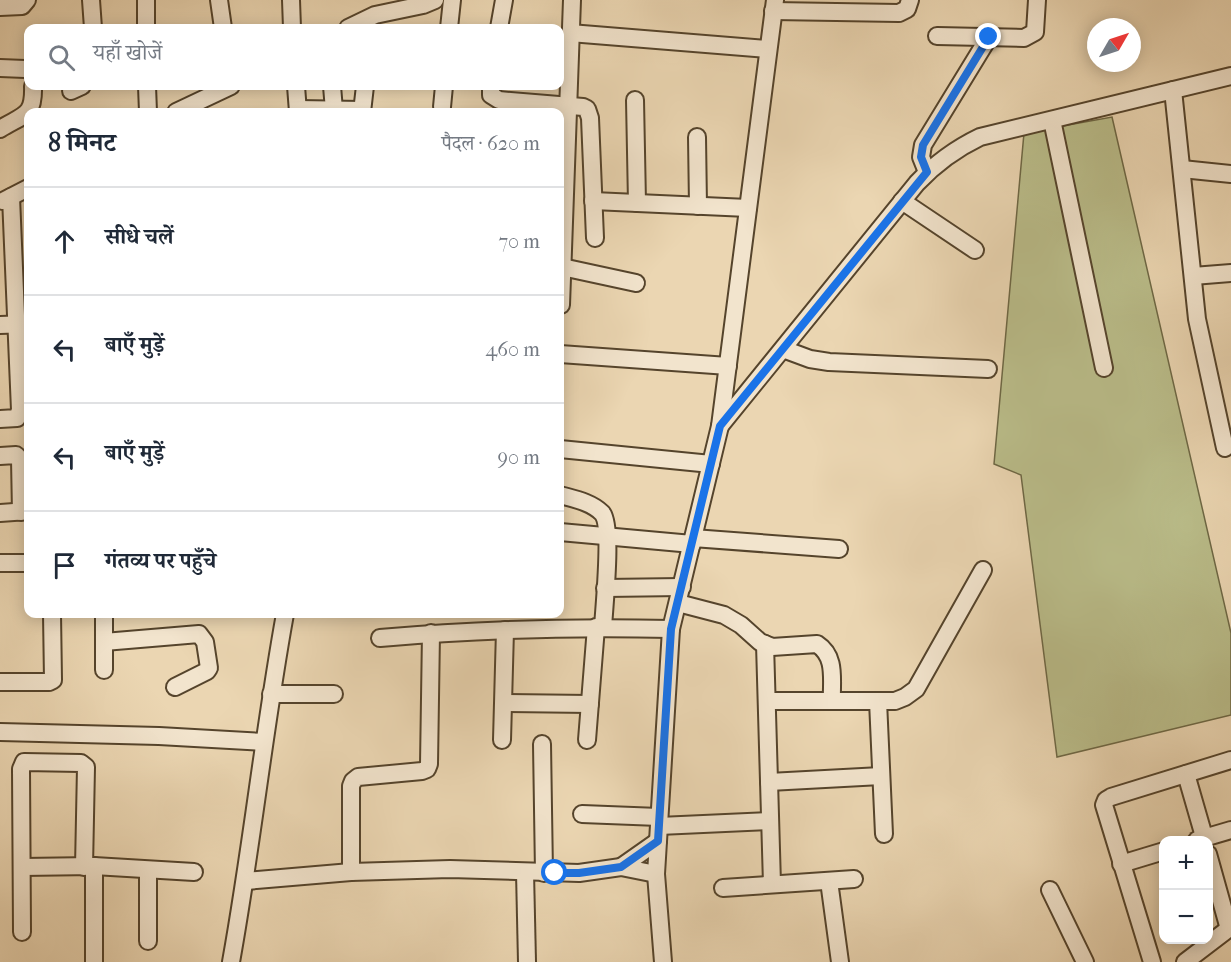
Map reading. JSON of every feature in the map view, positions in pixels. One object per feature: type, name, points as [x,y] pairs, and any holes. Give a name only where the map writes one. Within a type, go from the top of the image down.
[{"type":"street","points":[[0,7],[22,6],[27,0]]},
{"type":"street","points":[[91,0],[93,24]]},
{"type":"street","points":[[146,0],[146,24]]},
{"type":"street","points":[[219,0],[222,24]]},
{"type":"street","points":[[291,0],[292,24]]},
{"type":"street","points":[[356,24],[375,14],[423,5],[435,0]]},
{"type":"street","points":[[449,24],[452,0]]},
{"type":"street","points":[[500,24],[504,0]]},
{"type":"street","points":[[564,131],[567,106],[567,36],[572,0]]},
{"type":"street","points":[[663,962],[656,874],[671,629],[720,426],[774,5],[899,13],[907,9],[910,0]]},
{"type":"street","points":[[937,36],[1024,38],[1035,32],[1037,0]]},
{"type":"street","points":[[567,36],[768,49]]},
{"type":"street","points":[[927,172],[921,157],[923,145],[989,37]]},
{"type":"street","points":[[0,68],[24,69]]},
{"type":"street","points":[[720,426],[902,201],[927,172],[955,150],[980,137],[1231,76]]},
{"type":"street","points":[[32,108],[34,103],[33,90]]},
{"type":"street","points":[[147,90],[148,108]]},
{"type":"street","points":[[184,108],[221,90]]},
{"type":"street","points":[[296,90],[298,108]]},
{"type":"street","points":[[332,90],[334,108]]},
{"type":"street","points":[[362,108],[365,90]]},
{"type":"street","points":[[442,107],[444,90]]},
{"type":"street","points":[[491,90],[491,95],[498,100],[583,107],[590,113],[595,238]]},
{"type":"street","points":[[1173,90],[1200,338],[1225,448]]},
{"type":"street","points":[[635,100],[637,203]]},
{"type":"street","points":[[0,129],[24,115]]},
{"type":"street","points":[[1052,120],[1104,368]]},
{"type":"street","points":[[697,137],[698,206]]},
{"type":"street","points":[[1182,169],[1231,174]]},
{"type":"street","points":[[0,419],[16,418],[19,414],[23,370],[15,325],[5,200],[24,190]]},
{"type":"street","points":[[593,201],[748,208]]},
{"type":"street","points":[[902,201],[975,250]]},
{"type":"street","points":[[564,267],[636,283]]},
{"type":"street","points":[[1193,276],[1231,273]]},
{"type":"street","points":[[783,349],[810,359],[829,362],[988,369]]},
{"type":"street","points":[[564,354],[728,366]]},
{"type":"street","points":[[0,371],[23,370]]},
{"type":"street","points":[[564,449],[711,464]]},
{"type":"street","points":[[0,456],[18,456],[24,471]]},
{"type":"street","points":[[564,496],[586,502],[601,512],[606,519],[608,536],[605,588],[587,740]]},
{"type":"street","points":[[0,513],[24,511]]},
{"type":"street","points":[[564,532],[839,549]]},
{"type":"street","points":[[0,563],[24,563]]},
{"type":"street","points":[[767,701],[895,701],[905,697],[916,689],[983,570]]},
{"type":"street","points":[[605,588],[680,595],[724,615],[772,647],[817,644],[829,654],[832,701]]},
{"type":"street","points":[[0,682],[49,682],[53,680],[52,618]]},
{"type":"street","points":[[104,618],[104,670]]},
{"type":"street","points":[[231,962],[246,881],[264,742],[284,618]]},
{"type":"street","points":[[380,639],[430,633],[505,630],[671,629]]},
{"type":"street","points":[[502,740],[505,630]]},
{"type":"street","points":[[351,872],[351,786],[353,781],[358,777],[422,771],[427,769],[429,764],[430,633]]},
{"type":"street","points":[[104,642],[199,634],[205,642],[207,671],[174,687]]},
{"type":"street","points":[[765,644],[772,884]]},
{"type":"street","points":[[271,694],[334,694]]},
{"type":"street","points":[[878,701],[884,834]]},
{"type":"street","points":[[504,703],[590,704]]},
{"type":"street","points":[[0,732],[159,736],[264,742]]},
{"type":"street","points":[[542,744],[544,873]]},
{"type":"street","points":[[1152,962],[1104,805],[1106,800],[1231,760]]},
{"type":"street","points":[[22,932],[21,769],[24,762],[29,761],[81,763],[86,767],[94,962]]},
{"type":"street","points":[[1186,774],[1202,836]]},
{"type":"street","points":[[769,782],[881,776]]},
{"type":"street","points":[[582,813],[659,828],[770,821]]},
{"type":"street","points":[[621,867],[659,828]]},
{"type":"street","points":[[1213,839],[1231,830]]},
{"type":"street","points":[[1121,864],[1159,853]]},
{"type":"street","points":[[22,867],[89,866],[194,872]]},
{"type":"street","points":[[246,881],[351,872],[450,869],[579,873],[621,867],[656,874]]},
{"type":"street","points":[[148,870],[148,941]]},
{"type":"street","points":[[525,872],[527,962]]},
{"type":"street","points":[[1185,962],[1230,928],[1213,872]]},
{"type":"street","points":[[723,888],[854,879]]},
{"type":"street","points":[[829,880],[840,962]]},
{"type":"street","points":[[1050,890],[1085,962]]},
{"type":"green space","points":[[1112,117],[1231,633],[1231,715],[1057,757],[1021,475],[994,464],[1024,133]]},
{"type":"route","points":[[555,873],[602,871],[621,867],[658,841],[671,629],[720,426],[927,172],[921,157],[923,145],[989,37]]}]
